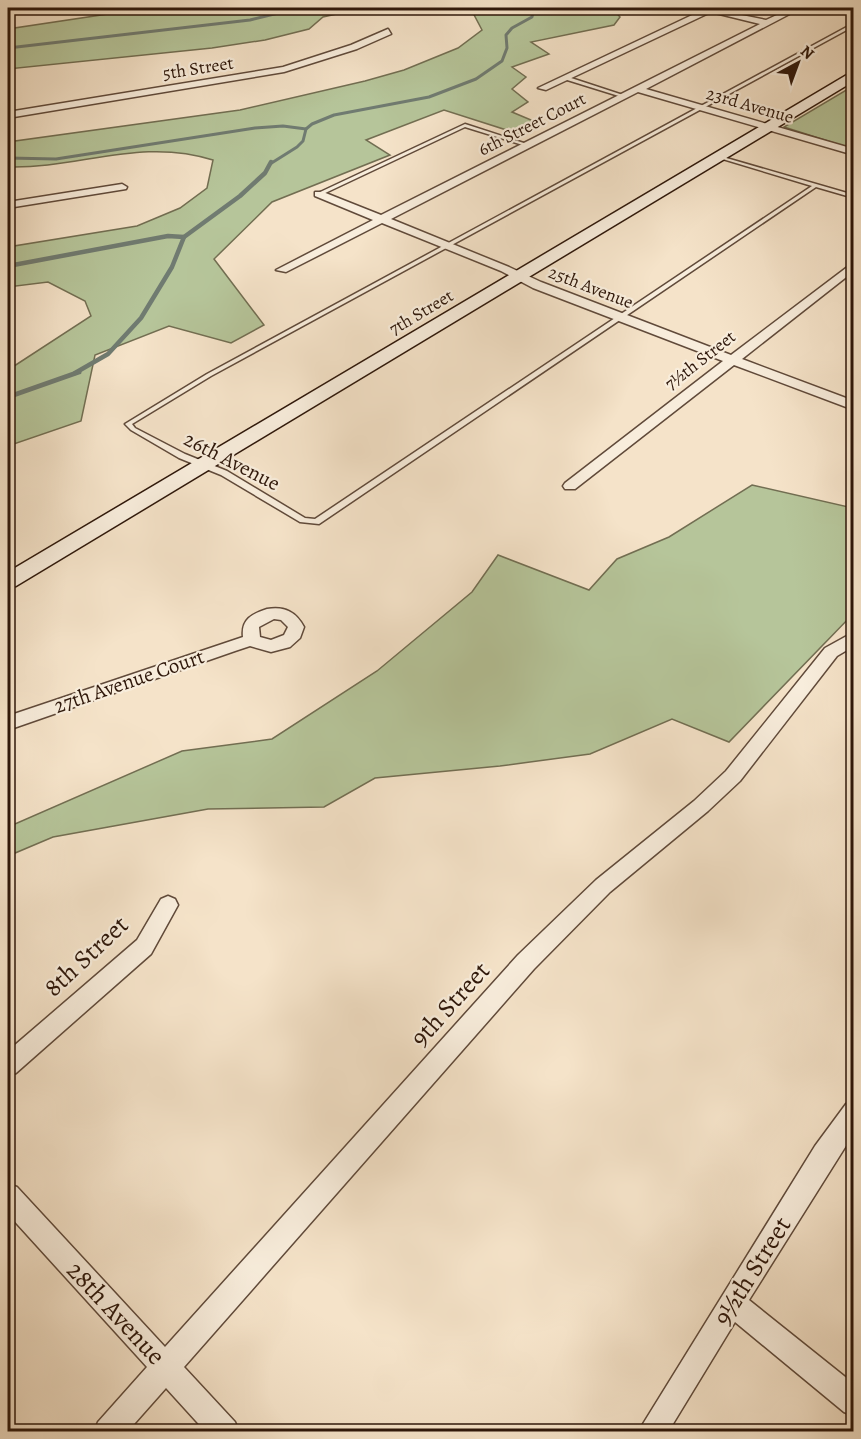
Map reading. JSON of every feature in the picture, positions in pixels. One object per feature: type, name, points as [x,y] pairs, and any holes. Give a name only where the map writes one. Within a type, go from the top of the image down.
[{"type":"main road","name":"7th Street","points":[[8,581],[854,76]]},
{"type":"street","points":[[8,12],[55,8]]},
{"type":"street","name":"6th Street Court","points":[[282,270],[797,8]]},
{"type":"street","points":[[543,88],[710,9],[767,23]]},
{"type":"street","name":"5th Street","points":[[8,116],[274,71],[334,54],[388,32]]},
{"type":"street","name":"23rd Avenue","points":[[637,89],[854,152]]},
{"type":"street","points":[[8,205],[122,187]]},
{"type":"street","name":"25th Avenue","points":[[319,194],[620,317],[854,406]]},
{"type":"street","name":"7½th Street","points":[[570,486],[730,359],[854,265]]},
{"type":"street","name":"9th Street","points":[[108,1431],[542,946],[603,886],[734,776],[831,652],[854,638]]},
{"type":"street","name":"27th Avenue Court","points":[[8,723],[252,640]]},
{"type":"street","name":"8th Street","points":[[8,1065],[144,947],[168,905]]},
{"type":"street","name":"9½th Street","points":[[652,1431],[854,1112]]},
{"type":"street","name":"28th Avenue","points":[[8,1196],[225,1431]]},
{"type":"street","points":[[732,1303],[854,1402]]},
{"type":"lane","points":[[448,246],[854,24]]},
{"type":"lane","points":[[566,78],[624,96]]},
{"type":"lane","points":[[319,194],[465,125],[528,145]]},
{"type":"lane","points":[[718,156],[854,197]]},
{"type":"lane","points":[[620,317],[815,186]]},
{"type":"lane","name":"26th Avenue","points":[[448,246],[138,416],[128,424],[133,429],[224,473],[303,520],[316,522],[620,317]]},
{"type":"green space","points":[[148,8],[364,8],[323,17],[309,29],[265,40],[212,48],[8,69],[8,29]]},
{"type":"green space","points":[[449,8],[612,8],[620,17],[614,25],[531,42],[549,54],[512,67],[526,77],[512,89],[528,102],[512,112],[543,125],[522,135],[444,110],[366,140],[390,155],[272,202],[214,259],[264,325],[231,343],[169,326],[95,355],[81,421],[8,446],[8,370],[91,316],[85,301],[48,282],[8,287],[8,247],[137,226],[180,208],[207,188],[213,160],[186,154],[160,152],[135,153],[59,164],[8,167],[8,142],[240,110],[404,70],[458,48],[482,30],[473,13]]},
{"type":"green space","points":[[853,86],[853,149],[784,127]]},
{"type":"green space","points":[[752,485],[853,508],[853,614],[729,742],[672,719],[590,754],[500,766],[375,778],[324,807],[208,809],[53,837],[8,856],[8,827],[182,751],[272,739],[377,671],[472,592],[498,555],[589,590],[617,559],[669,537]]},
{"type":"waterway","points":[[8,48],[250,20],[299,8]]},
{"type":"waterway","points":[[306,129],[334,115],[429,97],[476,79],[502,61],[507,48],[506,35],[512,28],[532,17],[534,8]]},
{"type":"waterway","points":[[8,158],[56,159],[255,128],[283,126],[306,129]]},
{"type":"waterway","points":[[270,164],[297,147],[303,141],[306,129]]},
{"type":"waterway","points":[[184,237],[240,196],[265,173],[271,162]]},
{"type":"waterway","points":[[8,266],[168,236],[184,237]]},
{"type":"waterway","points":[[75,373],[108,354],[141,318],[172,267],[184,237]]},
{"type":"waterway","points":[[8,397],[79,372]]}]
